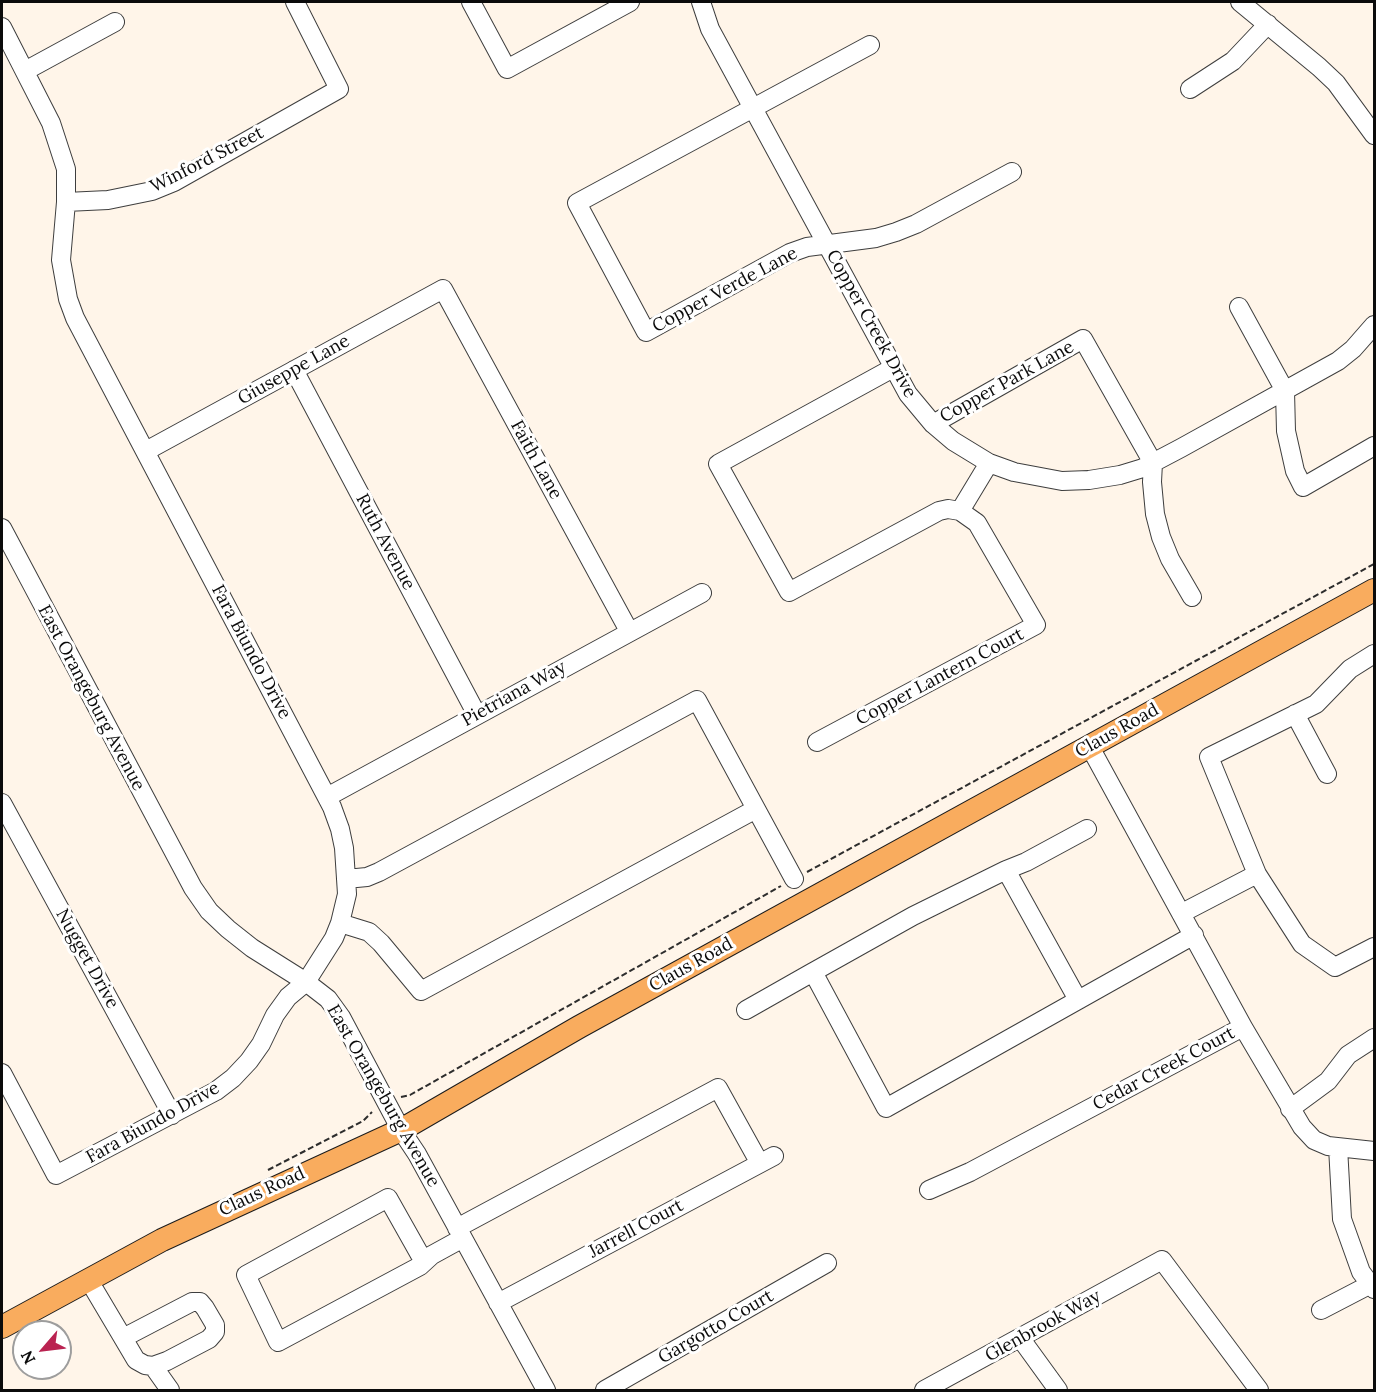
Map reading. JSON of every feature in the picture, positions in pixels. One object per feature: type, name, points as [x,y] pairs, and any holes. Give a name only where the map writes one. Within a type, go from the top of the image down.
[{"type":"main road","name":"Claus Road","points":[[2,1327],[172,1235],[401,1130],[579,1027],[1374,590]]},
{"type":"street","name":"Winford Street","points":[[66,202],[108,201],[152,191],[174,182],[339,89],[294,2]]},
{"type":"street","points":[[471,2],[507,69],[630,2]]},
{"type":"street","name":"Copper Creek Drive","points":[[701,2],[710,28],[908,394],[933,424],[953,441],[989,463],[1014,472],[1062,481],[1120,475],[1153,463],[1338,361],[1353,349],[1374,326]]},
{"type":"street","points":[[1240,2],[1336,83],[1374,135]]},
{"type":"street","points":[[25,71],[115,22]]},
{"type":"street","points":[[1190,89],[1233,61],[1268,24]]},
{"type":"street","name":"Fara Biundo Drive","points":[[2,27],[61,147],[66,169],[62,260],[68,299],[75,318],[327,797],[340,829],[347,894],[334,938],[306,982],[288,997],[275,1015],[261,1044],[233,1078],[216,1091],[56,1175],[2,1072]]},
{"type":"street","points":[[753,108],[870,45]]},
{"type":"street","name":"Copper Verde Lane","points":[[753,108],[577,203],[646,332],[790,253],[826,243]]},
{"type":"street","points":[[826,243],[860,241],[896,232],[916,224],[1012,172]]},
{"type":"street","name":"Giuseppe Lane","points":[[146,451],[443,289]]},
{"type":"street","name":"Faith Lane","points":[[443,289],[629,632]]},
{"type":"street","points":[[1239,307],[1285,391],[1286,430],[1296,471],[1303,487],[1374,446]]},
{"type":"street","name":"Copper Park Lane","points":[[933,424],[1083,339],[1153,463]]},
{"type":"street","points":[[893,368],[718,464],[789,592],[939,511],[948,509],[960,511],[989,463]]},
{"type":"street","name":"Ruth Avenue","points":[[294,370],[477,715]]},
{"type":"street","points":[[1153,463],[1155,514],[1161,537],[1170,559],[1192,597]]},
{"type":"street","name":"Copper Lantern Court","points":[[817,742],[1035,625],[977,523],[960,511]]},
{"type":"street","name":"East Orangeburg Avenue","points":[[2,528],[193,888],[209,911],[228,929],[252,948],[306,982],[328,999],[341,1017],[401,1130],[417,1154],[546,1390]]},
{"type":"street","name":"Pietriana Way","points":[[327,797],[702,592]]},
{"type":"street","points":[[1374,654],[1350,669],[1316,704],[1209,756],[1257,874],[1302,944],[1335,967],[1374,947]]},
{"type":"street","points":[[346,879],[367,877],[379,872],[697,700],[794,879]]},
{"type":"street","points":[[1295,714],[1327,774]]},
{"type":"street","name":"Cedar Creek Court","points":[[929,1190],[970,1172],[1243,1027],[1090,747]]},
{"type":"street","name":"Nugget Drive","points":[[2,803],[172,1115]]},
{"type":"street","points":[[340,923],[369,932],[421,991],[756,809]]},
{"type":"street","points":[[746,1010],[913,916],[1005,870],[1026,862],[1088,829]]},
{"type":"street","points":[[1005,870],[1078,1000]]},
{"type":"street","points":[[1182,913],[1257,874]]},
{"type":"street","points":[[813,972],[886,1108],[1194,935]]},
{"type":"street","points":[[1243,1027],[1290,1109],[1314,1140],[1328,1146],[1374,1152]]},
{"type":"street","points":[[1290,1109],[1328,1081],[1348,1055],[1374,1038]]},
{"type":"street","name":"Jarrell Court","points":[[460,1233],[718,1088],[766,1159],[498,1303]]},
{"type":"street","points":[[1322,1310],[1373,1286],[1361,1272],[1342,1219],[1338,1147]]},
{"type":"street","points":[[424,1262],[388,1198],[246,1275],[278,1342],[424,1262],[460,1233]]},
{"type":"street","name":"Glenbrook Way","points":[[924,1390],[1162,1260],[1258,1390]]},
{"type":"street","name":"Gargotto Court","points":[[605,1390],[827,1263]]},
{"type":"street","points":[[88,1279],[136,1360],[145,1365],[153,1366],[167,1361],[209,1339],[215,1332],[214,1324],[206,1308],[200,1302],[192,1302],[123,1338]]},
{"type":"street","points":[[1021,1339],[1058,1390]]},
{"type":"street","points":[[153,1366],[170,1390]]},
{"type":"path","points":[[267,1171],[363,1121],[370,1112],[402,1096],[410,1095],[794,879],[1374,564]]}]
